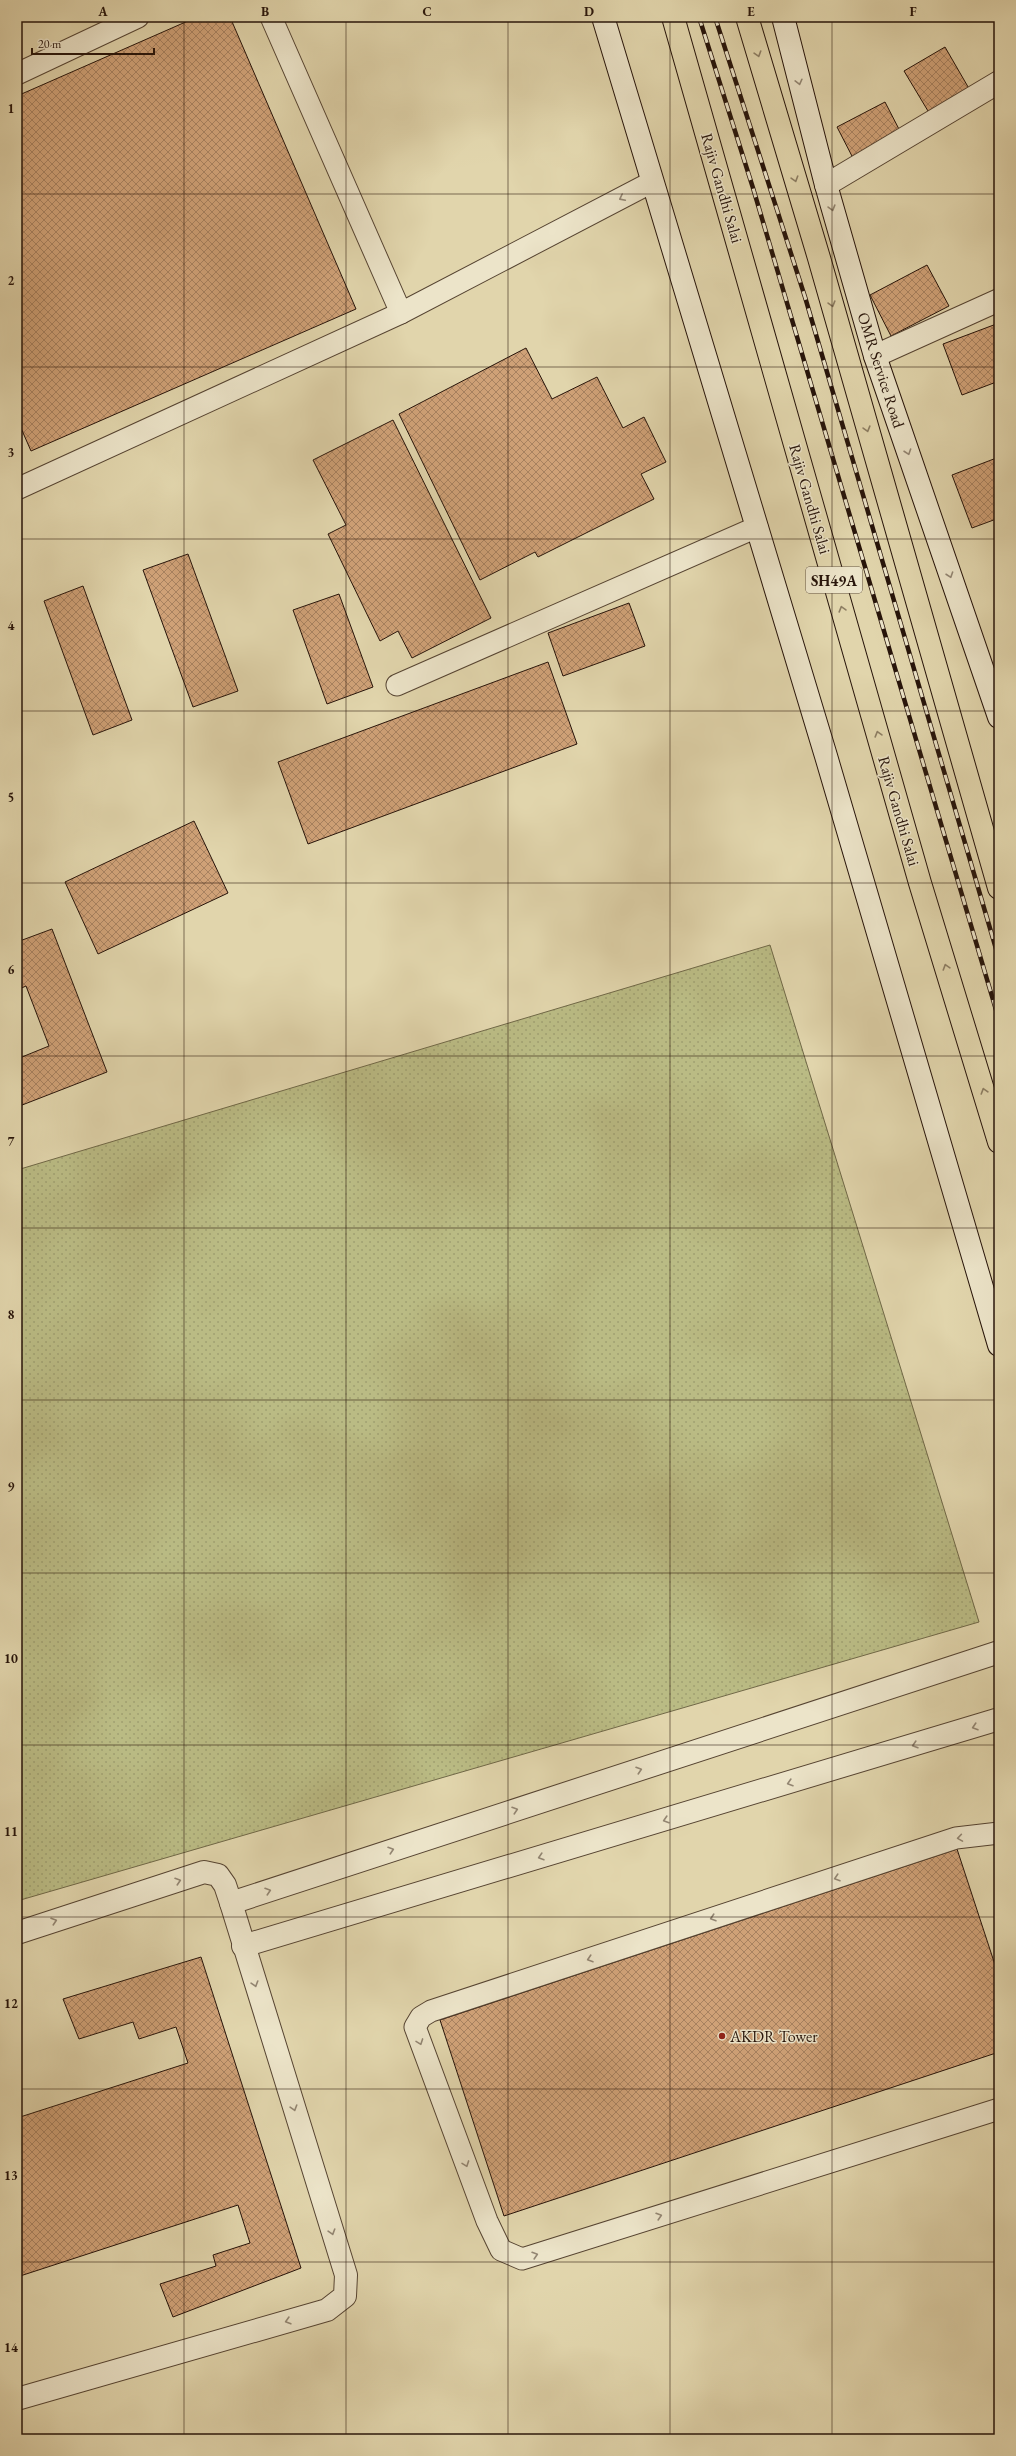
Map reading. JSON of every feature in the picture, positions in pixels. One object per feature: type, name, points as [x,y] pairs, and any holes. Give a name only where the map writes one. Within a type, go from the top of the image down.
[{"type":"main road","name":"Rajiv Gandhi Salai","points":[[673,17],[920,884],[999,1142]]},
{"type":"main road","points":[[747,17],[819,258],[999,888]]},
{"type":"street","points":[[603,17],[757,527],[999,1345]]},
{"type":"street","name":"OMR Service Road","points":[[782,17],[826,185],[875,356],[999,717]]},
{"type":"street","points":[[826,185],[999,82]]},
{"type":"street","points":[[875,356],[999,300]]},
{"type":"street","points":[[231,1903],[999,1652]]},
{"type":"street","points":[[243,1946],[999,1719]]},
{"type":"street","points":[[17,1933],[204,1872],[218,1875],[225,1886],[231,1903],[243,1946],[346,2275],[345,2296],[326,2310],[17,2399]]},
{"type":"lane","points":[[17,74],[138,17]]},
{"type":"lane","points":[[271,17],[401,313]]},
{"type":"lane","points":[[17,490],[401,313],[652,182]]},
{"type":"lane","points":[[397,685],[757,527]]},
{"type":"lane","points":[[999,1834],[956,1838],[446,2006],[421,2017],[415,2027],[487,2222],[501,2250],[522,2259],[999,2109]]},
{"type":"green space","points":[[770,945],[979,1622],[17,1901],[17,1170]]},
{"type":"building","points":[[197,17],[230,17],[356,309],[31,451],[17,419],[17,96]]},
{"type":"building","points":[[945,47],[971,92],[931,116],[904,71]]},
{"type":"building","points":[[885,102],[902,135],[854,160],[837,127]]},
{"type":"building","points":[[927,265],[949,306],[891,336],[870,295]]},
{"type":"building","points":[[999,323],[999,381],[962,395],[943,344]]},
{"type":"building","points":[[526,348],[552,399],[597,377],[623,428],[644,417],[666,462],[641,474],[654,499],[538,557],[535,552],[480,580],[399,414]]},
{"type":"building","points":[[393,420],[491,618],[412,658],[398,631],[380,641],[328,534],[346,525],[313,460]]},
{"type":"building","points":[[999,457],[999,518],[972,528],[952,475]]},
{"type":"building","points":[[188,554],[238,691],[193,707],[143,570]]},
{"type":"building","points":[[83,586],[132,720],[93,735],[44,601]]},
{"type":"building","points":[[339,594],[373,687],[327,704],[293,610]]},
{"type":"building","points":[[629,603],[645,646],[563,676],[548,633]]},
{"type":"building","points":[[548,662],[577,744],[308,844],[278,762]]},
{"type":"building","points":[[194,821],[228,893],[98,954],[65,882]]},
{"type":"building","points":[[52,929],[107,1072],[17,1107],[17,1059],[49,1046],[26,986],[17,990],[17,942]]},
{"type":"building","name":"AKDR Tower","points":[[957,1849],[999,1977],[999,2052],[504,2216],[440,2020]]},
{"type":"building","points":[[201,1957],[301,2268],[173,2317],[160,2284],[216,2266],[213,2255],[250,2243],[238,2205],[17,2277],[17,2118],[188,2063],[176,2027],[139,2039],[133,2022],[79,2039],[63,1999]]},
{"type":"railway","points":[[699,17],[753,188],[999,1020]]},
{"type":"railway","points":[[715,17],[805,297],[999,959]]},
{"type":"place","name":"AKDR Tower","points":[[722,2036]]}]
